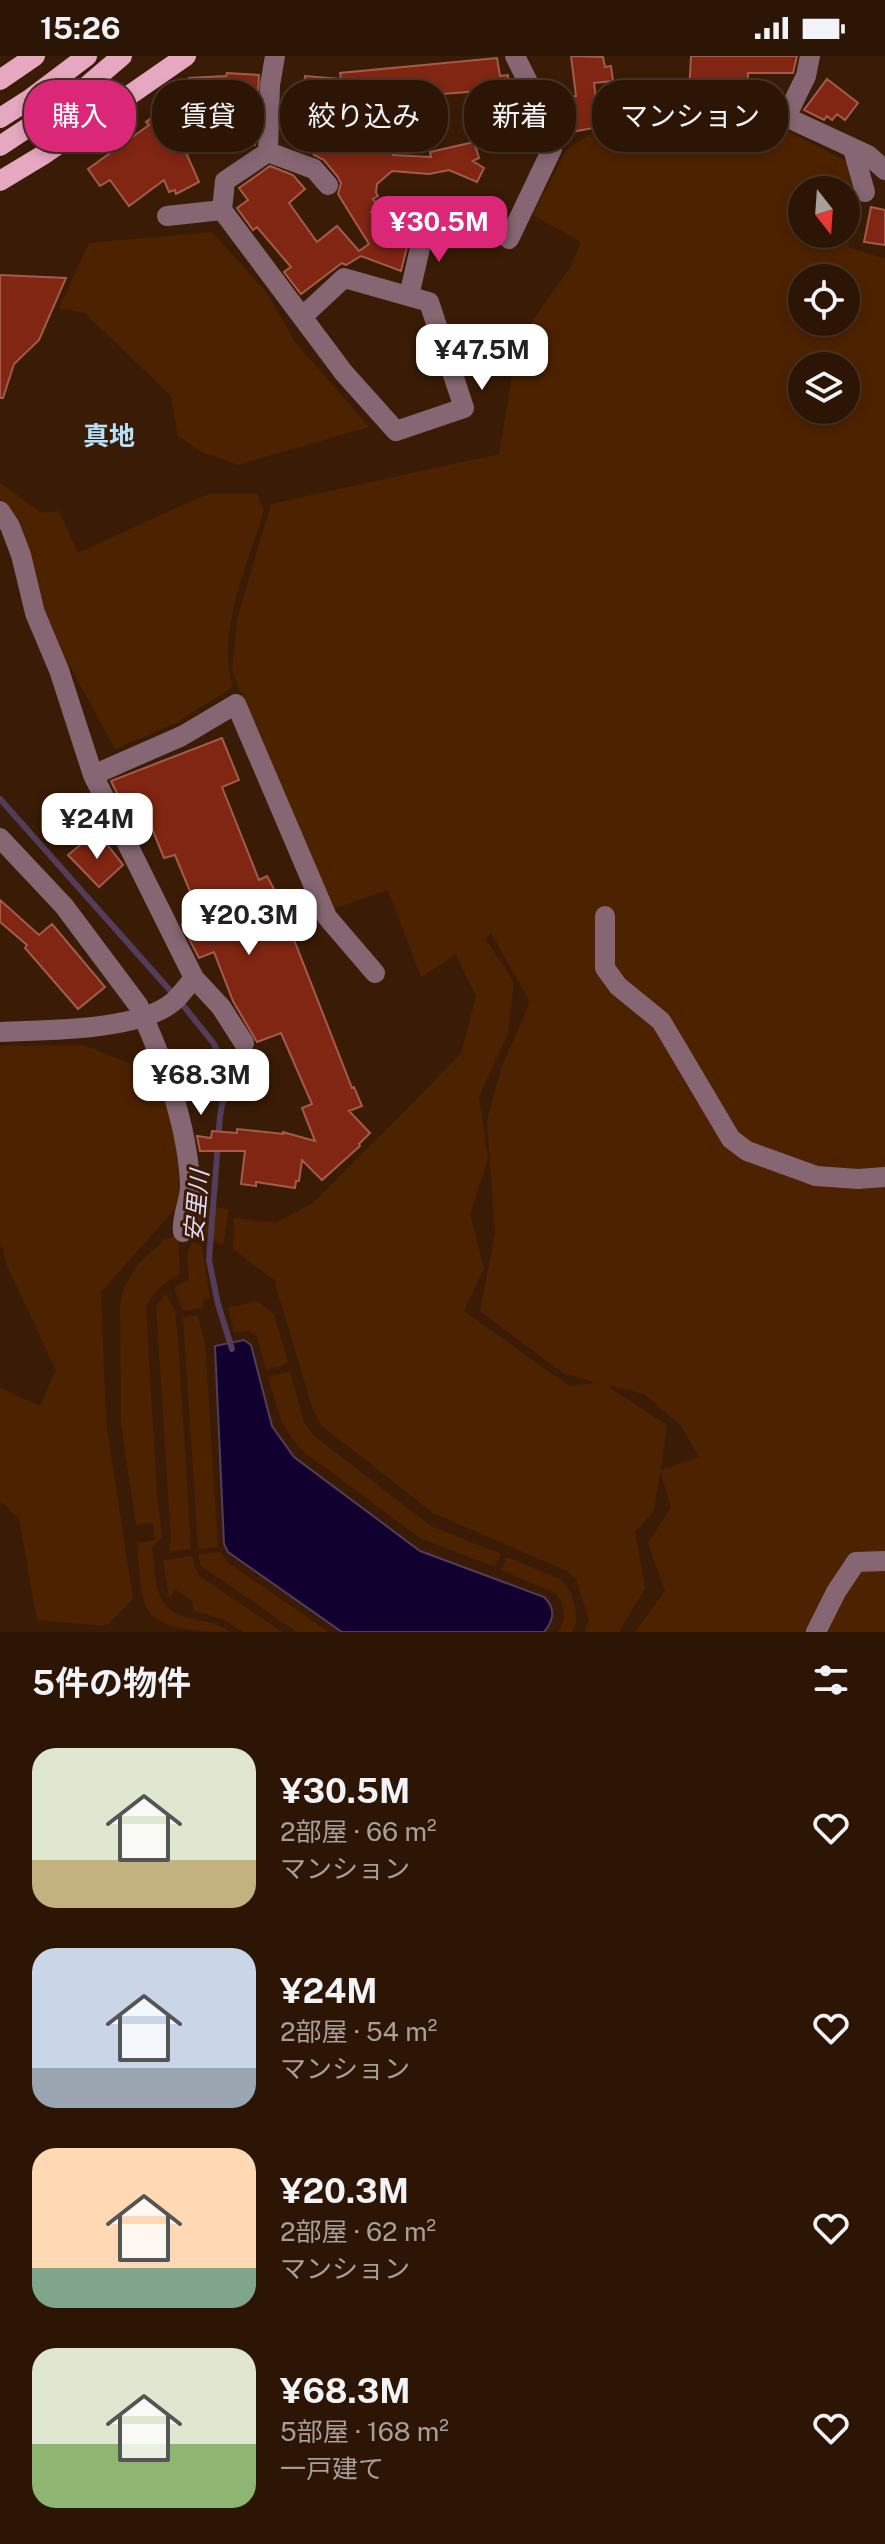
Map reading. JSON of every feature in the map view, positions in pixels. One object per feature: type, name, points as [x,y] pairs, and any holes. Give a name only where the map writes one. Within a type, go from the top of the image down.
[{"type":"main road","points":[[0,80],[35,56]]},
{"type":"main road","points":[[0,118],[87,56]]},
{"type":"main road","points":[[0,146],[74,97],[122,56]]},
{"type":"main road","points":[[0,181],[43,155],[186,56]]},
{"type":"street","points":[[268,152],[270,85],[275,56]]},
{"type":"street","points":[[509,239],[552,149],[515,56]]},
{"type":"street","points":[[810,56],[806,76],[786,117],[868,155],[885,170]]},
{"type":"street","points":[[853,149],[865,192]]},
{"type":"street","points":[[268,152],[314,169],[328,185]]},
{"type":"street","points":[[268,152],[225,181],[222,210],[302,317],[344,373],[396,431],[464,408],[429,302],[344,278],[302,317]]},
{"type":"street","points":[[167,216],[222,210]]},
{"type":"street","points":[[409,296],[426,222]]},
{"type":"street","points":[[0,511],[10,526],[35,613],[59,670],[93,775],[184,990],[221,1007],[244,1043]]},
{"type":"street","points":[[93,775],[182,736],[236,704],[327,917],[375,973]]},
{"type":"street","points":[[0,838],[64,906],[138,1005],[168,1079],[179,1117],[190,1182],[190,1198],[182,1220],[183,1232]]},
{"type":"street","points":[[605,916],[605,968],[618,986],[661,1021],[731,1139],[747,1151],[816,1176],[885,1177]]},
{"type":"street","points":[[0,1032],[73,1029],[143,1017],[184,990]]},
{"type":"street","points":[[816,1632],[836,1592],[856,1562],[885,1561]]},
{"type":"shaded area","points":[[788,132],[848,162],[850,176],[788,176],[788,248],[851,248],[885,259],[885,1632],[635,1632],[665,1591],[648,1543],[671,1507],[660,1472],[654,1511],[635,1532],[645,1588],[619,1632],[584,1632],[589,1620],[576,1579],[567,1571],[433,1513],[321,1425],[312,1407],[274,1280],[233,1249],[234,1218],[276,1223],[313,1203],[461,1054],[476,996],[456,955],[421,977],[388,890],[331,910],[316,877],[232,671],[237,619],[271,504],[499,454],[518,341],[570,268],[581,242],[533,215],[565,152],[576,152],[576,143],[592,133],[592,152],[788,152]],"holes":[[[491,933],[530,1002],[501,1069],[487,1121],[495,1233],[480,1311],[563,1373],[598,1383],[569,1386],[464,1311],[484,1268],[470,1214],[488,1159],[479,1097],[508,1033],[514,982],[485,938]],[[606,1385],[644,1394],[681,1426],[699,1457],[661,1470],[667,1425]]]},
{"type":"shaded area","points":[[212,232],[267,293],[295,342],[369,427],[238,465],[202,452],[178,436],[171,396],[85,313],[59,308],[89,243]]},
{"type":"shaded area","points":[[0,483],[42,513],[59,511],[78,553],[207,494],[257,494],[264,510],[236,598],[228,645],[233,687],[176,723],[115,749],[64,655],[35,588],[20,521],[0,499]]},
{"type":"shaded area","points":[[83,1045],[152,1072],[169,1114],[187,1185],[175,1209],[101,1292],[106,1421],[133,1599],[106,1626],[37,1620],[19,1518],[0,1501],[0,1388],[40,1406],[56,1370],[8,1268],[0,1241],[0,1046]]},
{"type":"shaded area","points":[[195,1165],[210,1193],[210,1207],[229,1209],[223,1245],[190,1230]]},
{"type":"shaded area","points":[[178,1237],[180,1274],[152,1296],[146,1308],[162,1537],[152,1548],[156,1583],[163,1602],[179,1615],[217,1625],[230,1632],[186,1629],[163,1622],[148,1610],[141,1587],[137,1543],[155,1540],[153,1523],[136,1525],[121,1424],[120,1306],[124,1287],[138,1264],[164,1240]]},
{"type":"shaded area","points":[[192,1242],[202,1246],[210,1299],[203,1300],[204,1307],[187,1311],[182,1309],[174,1288],[189,1279],[187,1254]]},
{"type":"shaded area","points":[[166,1294],[175,1311],[178,1339],[191,1549],[169,1552],[171,1538],[156,1306]]},
{"type":"shaded area","points":[[258,1301],[274,1314],[288,1363],[266,1370],[257,1336],[247,1331],[234,1333],[228,1308]]},
{"type":"shaded area","points":[[197,1315],[205,1341],[218,1547],[198,1549],[183,1318]]},
{"type":"shaded area","points":[[244,1340],[251,1345],[272,1426],[294,1457],[420,1551],[544,1597],[552,1614],[544,1632],[342,1632],[228,1552],[224,1544],[215,1346]]},
{"type":"shaded area","points":[[290,1371],[304,1422],[313,1435],[431,1526],[501,1554],[495,1567],[420,1538],[301,1450],[282,1423],[268,1377]]},
{"type":"shaded area","points":[[220,1552],[228,1563],[329,1632],[297,1632],[201,1566],[198,1554]]},
{"type":"shaded area","points":[[192,1556],[196,1571],[202,1578],[282,1632],[243,1632],[224,1620],[194,1610],[191,1600],[176,1590],[169,1598],[163,1560]]},
{"type":"shaded area","points":[[507,1557],[560,1579],[565,1584],[576,1612],[572,1632],[558,1632],[564,1612],[555,1593],[501,1570]]},
{"type":"building","points":[[571,56],[603,57],[605,67],[611,66],[613,80],[592,80],[592,128],[576,131]]},
{"type":"building","points":[[691,56],[797,56],[793,73],[748,73],[748,80],[690,80]]},
{"type":"building","points":[[497,58],[500,76],[508,75],[508,80],[464,80],[464,92],[448,94],[448,80],[305,80],[305,76],[341,79],[340,73]]},
{"type":"building","points":[[227,73],[259,75],[259,80],[189,78],[226,76]]},
{"type":"building","points":[[827,79],[858,103],[845,120],[837,114],[832,120],[827,116],[824,120],[804,110]]},
{"type":"building","points":[[152,118],[152,152],[186,152],[199,182],[176,194],[175,190],[169,192],[164,180],[129,206],[110,180],[100,186],[88,169],[112,152],[136,152],[136,134],[149,125],[146,122]]},
{"type":"building","points":[[464,144],[464,152],[477,152],[479,158],[473,161],[484,168],[477,182],[449,170],[429,174],[392,171],[377,184],[378,196],[373,199],[379,207],[371,212],[384,231],[409,239],[401,271],[361,256],[346,265],[342,263],[301,294],[284,272],[291,267],[257,227],[253,230],[237,208],[248,200],[239,188],[270,166],[293,175],[305,189],[289,203],[317,242],[337,226],[359,251],[369,244],[338,194],[341,183],[324,160],[312,152],[393,152],[393,155],[431,157],[430,152],[448,152],[448,148]]},
{"type":"building","points":[[871,207],[885,210],[885,245],[864,242]]},
{"type":"building","points":[[0,275],[66,278],[39,340],[14,364],[3,398],[0,398]]},
{"type":"building","points":[[222,738],[239,780],[222,787],[259,880],[267,876],[275,891],[282,892],[294,926],[291,932],[352,1088],[362,1106],[349,1111],[370,1133],[322,1180],[302,1160],[295,1188],[256,1182],[256,1186],[241,1184],[245,1151],[200,1151],[197,1136],[211,1138],[212,1131],[283,1132],[315,1141],[302,1108],[312,1104],[281,1033],[257,1042],[233,1001],[214,952],[199,958],[182,925],[201,918],[175,855],[164,858],[146,814],[130,820],[111,781]]},
{"type":"building","points":[[103,839],[123,865],[99,887],[68,855],[85,841],[91,848]]},
{"type":"building","points":[[0,900],[39,935],[52,924],[105,987],[78,1009],[25,948],[27,945],[0,922]]},
{"type":"waterway","name":"安里川","points":[[0,799],[214,1044],[223,1066],[224,1095],[209,1260],[232,1349]]},
{"type":"district","name":"真地","points":[[109,435]]}]
